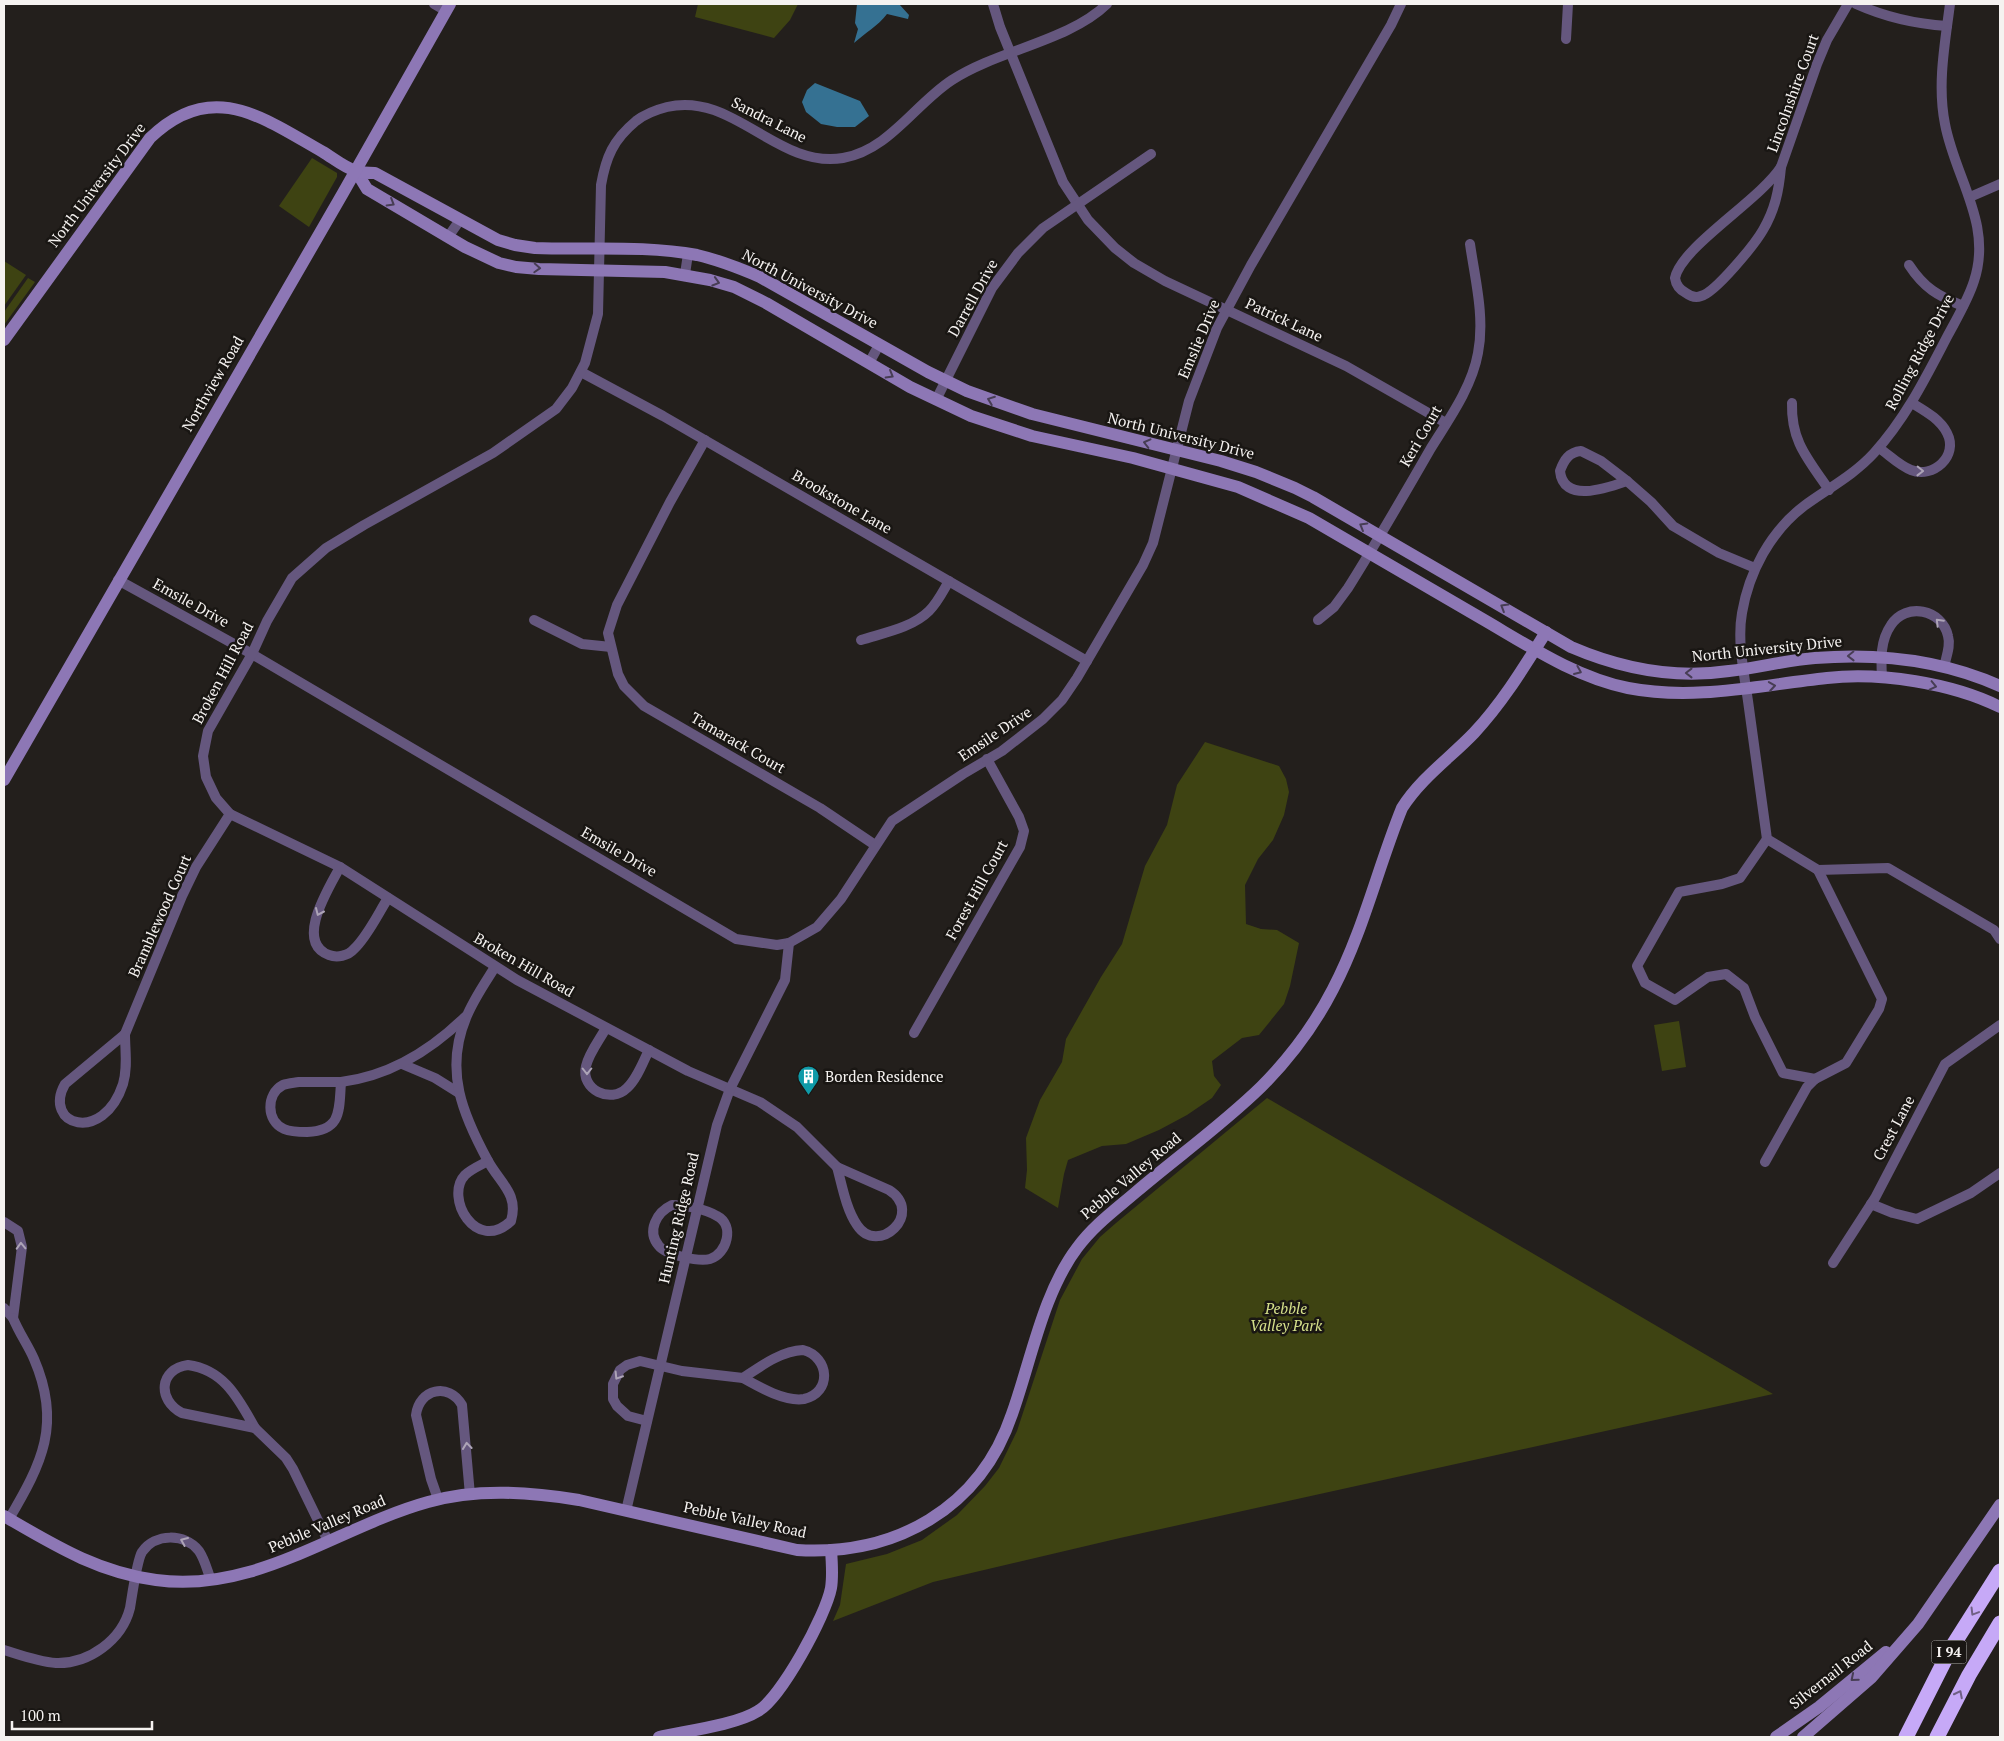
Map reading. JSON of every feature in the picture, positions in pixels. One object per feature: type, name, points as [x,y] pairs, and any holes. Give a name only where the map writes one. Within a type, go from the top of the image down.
[{"type":"highway","name":"I 94","points":[[1906,1737],[1950,1650],[2000,1571]]},
{"type":"highway","name":"I 94","points":[[1937,1737],[1969,1675],[2000,1623]]},
{"type":"street","points":[[434,4],[448,7]]},
{"type":"street","name":"Patrick Lane","points":[[993,4],[1010,53],[1057,170],[1077,206],[1103,237],[1134,263],[1165,281],[1346,366],[1446,423]]},
{"type":"street","name":"Sandra Lane","points":[[599,250],[601,185],[604,164],[621,135],[642,116],[674,105],[704,106],[725,114],[788,149],[809,157],[824,159],[845,157],[864,152],[880,142],[927,98],[952,80],[974,68],[1086,20],[1107,4]]},
{"type":"street","name":"Emslie Drive","points":[[1062,700],[1087,661],[1143,564],[1153,543],[1190,401],[1226,309],[1391,25],[1401,4]]},
{"type":"street","points":[[1566,38],[1568,4]]},
{"type":"street","name":"Lincolnshire Court","points":[[1781,167],[1768,184],[1714,230],[1680,265],[1675,278],[1682,291],[1694,297],[1704,295],[1743,258],[1756,241],[1770,217],[1776,203],[1781,167],[1817,64],[1827,40],[1848,4]]},
{"type":"street","points":[[1856,4],[1883,15],[1907,21],[1947,26]]},
{"type":"street","name":"Rolling Ridge Drive","points":[[1746,689],[1741,627],[1747,589],[1755,568],[1782,527],[1803,507],[1829,490],[1879,448],[1912,403],[1975,280],[1980,254],[1978,223],[1947,138],[1941,89],[1950,4]]},
{"type":"street","name":"Northview Road","points":[[4,780],[356,171],[448,7]]},
{"type":"street","name":"North University Drive","points":[[4,340],[142,146],[158,130],[174,119],[204,108],[220,107],[247,111],[260,116],[356,171],[376,173],[498,240],[514,245],[535,248],[668,251],[731,264],[760,276],[879,345],[946,381],[996,402],[1032,414],[1221,461],[1256,472],[1313,497],[1546,632],[1599,659],[1637,669],[1667,673],[1702,674],[1814,658],[1881,657],[1944,667],[2000,686]]},
{"type":"street","name":"Darrell Drive","points":[[936,400],[992,288],[1009,262],[1043,228],[1151,154]]},
{"type":"street","name":"North University Drive","points":[[356,171],[367,188],[482,256],[516,267],[665,272],[685,274],[710,280],[751,295],[936,400],[971,416],[1032,436],[1133,458],[1238,487],[1268,499],[1309,518],[1535,649],[1603,682],[1629,688],[1682,693],[1716,693],[1829,678],[1882,678],[1914,681],[1946,688],[2000,707]]},
{"type":"street","points":[[1970,197],[2000,184]]},
{"type":"street","points":[[448,237],[460,220]]},
{"type":"street","name":"Keri Court","points":[[1318,620],[1342,598],[1446,423],[1472,373],[1478,354],[1481,333],[1480,312],[1470,244]]},
{"type":"street","name":"Broken Hill Road","points":[[599,250],[597,321],[585,363],[572,388],[556,408],[493,453],[364,525],[321,552],[292,578],[267,621],[252,654],[208,731],[203,756],[210,788],[222,807],[230,814],[340,867],[494,967],[606,1028],[760,1102],[780,1114],[797,1127],[837,1167]]},
{"type":"street","points":[[685,274],[688,254]]},
{"type":"street","points":[[1909,266],[1926,287],[1945,299],[1963,306]]},
{"type":"street","points":[[869,363],[879,345]]},
{"type":"street","name":"Brookstone Lane","points":[[580,372],[617,390],[705,440],[1087,661]]},
{"type":"street","points":[[1792,403],[1794,432],[1801,450],[1829,490]]},
{"type":"street","points":[[1879,448],[1908,469],[1920,472],[1937,468],[1946,459],[1950,448],[1950,440],[1946,432],[1932,416],[1912,403]]},
{"type":"street","name":"Tamarack Court","points":[[705,440],[617,605],[608,633],[618,674],[624,686],[644,706],[820,808],[875,845]]},
{"type":"street","points":[[1628,481],[1613,486],[1580,492],[1574,491],[1564,483],[1560,471],[1568,455],[1574,452],[1580,451],[1601,461],[1628,481],[1673,526],[1718,553],[1755,568]]},
{"type":"street","name":"Emsile Drive","points":[[118,580],[252,654],[736,939],[777,945],[789,943],[817,927],[840,899],[892,821],[1002,751],[1043,719],[1062,700]]},
{"type":"street","points":[[861,640],[904,627],[918,619],[934,605],[949,581]]},
{"type":"street","points":[[1882,678],[1881,657],[1886,633],[1895,619],[1902,614],[1918,610],[1937,618],[1944,625],[1949,636],[1944,667]]},
{"type":"street","points":[[534,620],[582,644],[611,647]]},
{"type":"street","name":"Pebble Valley Road","points":[[7,1517],[88,1562],[136,1577],[168,1582],[210,1580],[254,1572],[406,1509],[438,1499],[470,1495],[517,1493],[548,1495],[797,1550],[831,1550],[872,1544],[895,1537],[920,1526],[959,1498],[981,1474],[995,1453],[1004,1434],[1049,1300],[1065,1264],[1087,1235],[1099,1222],[1243,1104],[1293,1052],[1308,1032],[1347,960],[1402,808],[1412,793],[1474,732],[1516,679],[1546,632]]},
{"type":"street","points":[[1746,689],[1767,839],[1740,878],[1722,884],[1679,892],[1637,966],[1645,983],[1674,1000],[1708,977],[1726,974],[1744,988],[1755,1017],[1783,1073],[1815,1079]]},
{"type":"street","name":"Forest Hill Court","points":[[914,1033],[1020,847],[1024,831],[1019,817],[987,759]]},
{"type":"street","name":"Bramblewood Court","points":[[125,1034],[65,1084],[60,1092],[60,1106],[63,1112],[73,1120],[85,1123],[94,1121],[104,1115],[112,1105],[124,1079],[125,1034],[186,889],[208,846],[230,814]]},
{"type":"street","points":[[1766,1162],[1807,1087],[1815,1079],[1846,1063],[1879,1009],[1882,999],[1818,870],[1767,839]]},
{"type":"street","points":[[340,867],[313,929],[314,940],[321,951],[333,956],[340,956],[351,952],[358,945],[388,898]]},
{"type":"street","points":[[1818,870],[1888,868],[1994,930],[2000,939]]},
{"type":"street","name":"Hunting Ridge Road","points":[[626,1511],[712,1142],[730,1089],[785,980],[789,943]]},
{"type":"street","points":[[488,1161],[465,1175],[458,1185],[457,1196],[458,1202],[473,1226],[482,1231],[492,1232],[500,1230],[511,1221],[514,1204],[471,1129],[459,1093],[457,1056],[468,1014],[494,967]]},
{"type":"street","points":[[341,1082],[337,1118],[328,1128],[318,1131],[290,1131],[279,1126],[271,1114],[271,1099],[277,1089],[283,1085],[298,1082],[341,1082],[366,1078],[402,1064],[431,1046],[468,1014]]},
{"type":"street","name":"Crest Lane","points":[[1833,1263],[1871,1204],[1945,1064],[2000,1025]]},
{"type":"street","points":[[606,1028],[586,1066],[588,1082],[598,1093],[608,1096],[618,1094],[627,1088],[649,1050]]},
{"type":"street","points":[[402,1064],[435,1078],[459,1093]]},
{"type":"street","points":[[837,1167],[889,1190],[896,1196],[902,1211],[899,1222],[894,1229],[879,1236],[869,1234],[858,1227],[847,1202],[837,1167]]},
{"type":"street","points":[[1871,1204],[1893,1213],[1917,1219],[1971,1194],[2000,1172]]},
{"type":"street","points":[[672,1205],[696,1209],[720,1218],[727,1231],[727,1241],[719,1254],[704,1260],[668,1252],[658,1246],[653,1234],[654,1223],[662,1211],[672,1205]]},
{"type":"street","points":[[4,1222],[18,1231],[22,1240],[13,1318]]},
{"type":"street","points":[[4,1308],[13,1318],[34,1359],[43,1384],[47,1425],[41,1458],[32,1479],[7,1517]]},
{"type":"street","points":[[647,1421],[628,1416],[617,1406],[614,1399],[613,1384],[620,1370],[634,1362],[640,1361],[708,1375],[743,1378],[770,1392],[802,1399],[819,1390],[825,1373],[820,1360],[815,1354],[803,1350],[793,1351],[766,1363],[743,1378]]},
{"type":"street","points":[[255,1428],[182,1413],[173,1409],[164,1393],[169,1375],[177,1368],[188,1366],[202,1368],[214,1374],[233,1391],[255,1428],[286,1458],[293,1468],[328,1541]]},
{"type":"street","points":[[438,1499],[431,1479],[416,1409],[427,1394],[438,1390],[456,1396],[462,1406],[470,1495]]},
{"type":"street","name":"Silvernail Road","points":[[1803,1737],[1871,1678],[1918,1624],[1938,1598],[2000,1505]]},
{"type":"street","points":[[4,1650],[57,1663],[77,1660],[95,1653],[110,1642],[121,1629],[128,1616],[139,1558],[143,1551],[156,1541],[170,1538],[185,1540],[192,1545],[202,1558],[210,1580]]},
{"type":"street","points":[[659,1737],[747,1716],[767,1704],[780,1689],[819,1622],[830,1590],[833,1573],[831,1550]]},
{"type":"street","name":"Silvernail Road","points":[[1776,1737],[1820,1707],[1906,1636]]},
{"type":"green space","points":[[698,4],[798,4],[790,20],[774,38],[695,17]]},
{"type":"green space","points":[[312,158],[337,173],[337,177],[309,227],[279,206]]},
{"type":"green space","points":[[4,261],[26,275],[4,306]]},
{"type":"green space","points":[[28,278],[35,282],[4,325],[4,312]]},
{"type":"green space","points":[[1205,742],[1279,766],[1286,779],[1289,792],[1284,815],[1273,840],[1258,859],[1245,885],[1246,924],[1261,929],[1277,930],[1299,943],[1290,986],[1284,1004],[1259,1035],[1242,1038],[1212,1061],[1214,1076],[1221,1085],[1212,1098],[1187,1115],[1159,1130],[1126,1144],[1102,1146],[1068,1160],[1058,1208],[1025,1188],[1027,1170],[1026,1138],[1040,1100],[1062,1062],[1066,1039],[1122,944],[1145,866],[1167,825],[1177,785]]},
{"type":"green space","points":[[1679,1021],[1686,1067],[1662,1071],[1654,1025]]},
{"type":"green space","name":"Pebble Valley Park","points":[[1267,1098],[1773,1394],[1120,1538],[933,1582],[833,1621],[840,1605],[846,1564],[887,1554],[922,1540],[957,1515],[985,1486],[999,1468],[1017,1431],[1060,1300],[1082,1259],[1100,1237]]},
{"type":"water","points":[[857,4],[899,4],[909,15],[908,19],[887,14],[876,26],[854,43],[858,29],[855,23]]},
{"type":"water","points":[[815,83],[860,101],[869,116],[855,127],[837,127],[821,124],[806,112],[802,102],[807,90]]},
{"type":"place","name":"Borden Residence","points":[[809,1096]]}]
